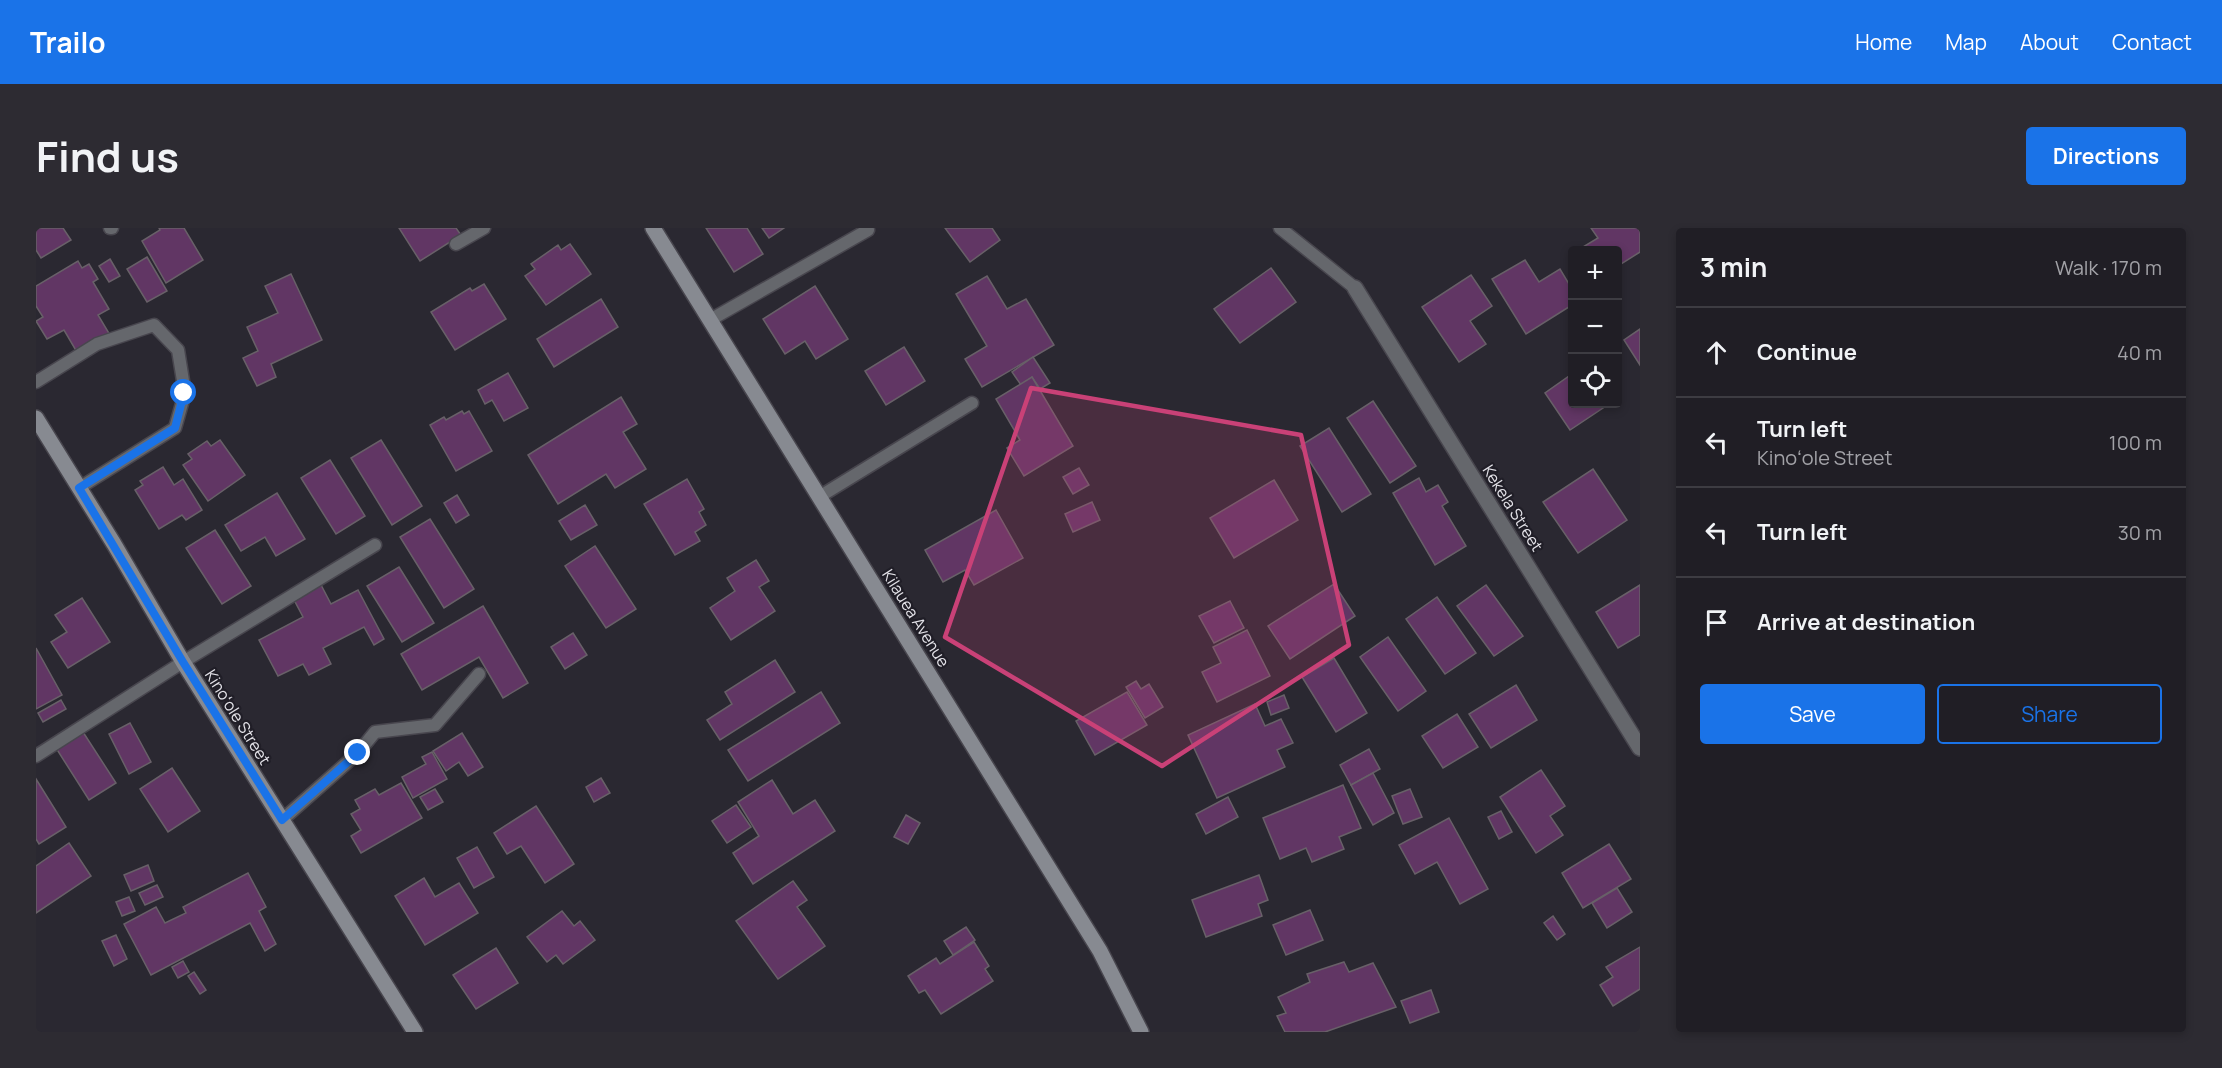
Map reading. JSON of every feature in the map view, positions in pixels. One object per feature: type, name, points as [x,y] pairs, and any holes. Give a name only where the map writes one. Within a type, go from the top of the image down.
[{"type":"street","name":"Kilauea Avenue","points":[[653,228],[1101,951],[1141,1032]]},
{"type":"street","name":"Kekela Street","points":[[1355,288],[1640,747]]},
{"type":"street","name":"Kinoʻole Street","points":[[36,418],[183,662],[415,1032]]},
{"type":"lane","points":[[456,244],[484,228]]},
{"type":"lane","points":[[663,228],[665,248]]},
{"type":"lane","points":[[1280,228],[1355,288]]},
{"type":"lane","points":[[710,320],[868,230]]},
{"type":"lane","points":[[36,382],[97,344],[154,325],[178,350],[184,393],[175,428],[79,488]]},
{"type":"lane","points":[[819,497],[972,403]]},
{"type":"lane","points":[[36,756],[183,662],[375,545]]},
{"type":"lane","points":[[282,820],[358,753],[375,732],[435,725],[479,674]]},
{"type":"highlighted area","points":[[1031,388],[1301,435],[1349,645],[1162,766],[945,637]]},
{"type":"building","points":[[36,228],[63,228],[71,240],[41,258],[36,250]]},
{"type":"building","points":[[159,228],[184,228],[203,260],[166,283],[142,241],[160,230]]},
{"type":"building","points":[[399,228],[456,228],[461,235],[420,261]]},
{"type":"building","points":[[706,228],[747,228],[763,254],[734,272]]},
{"type":"building","points":[[762,228],[784,228],[769,238]]},
{"type":"building","points":[[945,228],[992,228],[1000,240],[970,262]]},
{"type":"building","points":[[1591,228],[1638,228],[1640,252],[1622,263],[1622,246],[1585,246],[1598,238]]},
{"type":"building","points":[[570,244],[591,274],[546,305],[525,276],[535,269],[531,264],[558,245],[561,250]]},
{"type":"building","points":[[147,257],[167,291],[147,302],[127,269]]},
{"type":"building","points":[[110,259],[120,276],[109,282],[99,266]]},
{"type":"building","points":[[1525,260],[1539,282],[1560,269],[1568,282],[1568,308],[1526,334],[1492,279]]},
{"type":"building","points":[[78,261],[82,268],[89,264],[98,279],[93,282],[109,309],[98,315],[110,335],[78,354],[64,330],[47,339],[36,321],[43,317],[36,306],[36,286]]},
{"type":"building","points":[[1271,268],[1296,302],[1240,343],[1214,309]]},
{"type":"building","points":[[291,274],[322,340],[271,364],[276,377],[257,386],[243,358],[258,351],[247,327],[278,313],[265,286]]},
{"type":"building","points":[[1471,275],[1492,306],[1470,321],[1486,344],[1459,362],[1422,307]]},
{"type":"building","points":[[987,276],[1007,309],[1026,299],[1054,345],[982,387],[965,359],[987,346],[956,294]]},
{"type":"building","points":[[484,284],[506,319],[455,350],[431,312],[470,288],[472,291]]},
{"type":"building","points":[[815,286],[848,339],[816,359],[805,341],[785,354],[763,319]]},
{"type":"building","points":[[601,299],[618,327],[554,367],[537,339]]},
{"type":"building","points":[[1640,329],[1640,365],[1624,340]]},
{"type":"building","points":[[904,347],[925,381],[886,405],[865,371]]},
{"type":"building","points":[[1033,357],[1050,383],[1040,389],[1032,377],[1021,385],[1012,372]]},
{"type":"building","points":[[508,373],[528,408],[504,421],[492,400],[485,404],[478,390]]},
{"type":"building","points":[[1032,377],[1073,446],[1024,476],[1007,448],[1020,440],[996,399]]},
{"type":"building","points":[[1568,377],[1568,408],[1603,408],[1570,430],[1545,393]]},
{"type":"building","points":[[621,397],[637,424],[623,432],[646,469],[615,488],[606,474],[558,504],[528,455]]},
{"type":"building","points":[[1373,401],[1416,466],[1390,483],[1347,418]]},
{"type":"building","points":[[462,411],[464,414],[469,411],[492,451],[456,471],[430,425],[444,417],[446,420]]},
{"type":"building","points":[[1329,428],[1371,494],[1342,512],[1300,446]]},
{"type":"building","points":[[220,440],[245,475],[208,501],[183,465],[192,459],[188,454],[207,441],[211,446]]},
{"type":"building","points":[[381,440],[422,506],[392,525],[351,458]]},
{"type":"building","points":[[330,460],[365,516],[336,534],[301,478]]},
{"type":"building","points":[[163,467],[174,485],[183,479],[202,510],[186,520],[182,515],[159,529],[135,490],[143,485],[140,481]]},
{"type":"building","points":[[1079,468],[1089,485],[1073,494],[1063,477]]},
{"type":"building","points":[[1593,469],[1627,520],[1578,553],[1543,502]]},
{"type":"building","points":[[1419,478],[1426,492],[1438,485],[1448,502],[1442,506],[1466,546],[1435,565],[1393,493]]},
{"type":"building","points":[[687,479],[704,509],[699,512],[706,525],[695,532],[700,541],[675,555],[644,504]]},
{"type":"building","points":[[1274,480],[1298,520],[1234,558],[1210,518]]},
{"type":"building","points":[[277,493],[305,539],[276,556],[265,537],[241,551],[225,525]]},
{"type":"building","points":[[457,495],[469,515],[456,523],[444,503]]},
{"type":"building","points":[[1092,502],[1100,520],[1073,532],[1065,514]]},
{"type":"building","points":[[585,505],[597,525],[571,540],[559,521]]},
{"type":"building","points":[[996,510],[1023,558],[974,585],[965,570],[943,582],[925,550]]},
{"type":"building","points":[[430,519],[474,589],[444,608],[400,537]]},
{"type":"building","points":[[215,530],[251,586],[222,604],[186,548]]},
{"type":"building","points":[[595,546],[636,609],[606,628],[565,566]]},
{"type":"building","points":[[756,560],[769,581],[759,587],[775,611],[731,640],[710,608],[735,591],[727,578]]},
{"type":"building","points":[[399,567],[434,623],[402,642],[367,586]]},
{"type":"building","points":[[319,581],[331,604],[358,590],[384,639],[374,645],[364,627],[323,648],[331,664],[309,675],[303,664],[278,676],[259,640],[303,617],[292,596]]},
{"type":"building","points":[[1334,584],[1355,616],[1290,659],[1268,626]]},
{"type":"building","points":[[1486,585],[1523,636],[1494,656],[1457,606]]},
{"type":"building","points":[[1640,585],[1640,635],[1618,648],[1596,612]]},
{"type":"building","points":[[1437,597],[1476,653],[1445,674],[1406,619]]},
{"type":"building","points":[[82,598],[110,642],[68,668],[51,642],[67,632],[55,615]]},
{"type":"building","points":[[1230,601],[1244,628],[1214,643],[1199,616]]},
{"type":"building","points":[[483,606],[528,683],[503,698],[479,657],[422,690],[401,654]]},
{"type":"building","points":[[1247,630],[1270,676],[1217,702],[1202,672],[1221,663],[1213,647]]},
{"type":"building","points":[[573,633],[587,655],[565,669],[551,647]]},
{"type":"building","points":[[1388,637],[1426,691],[1398,711],[1360,657]]},
{"type":"building","points":[[36,648],[62,695],[36,709]]},
{"type":"building","points":[[1334,658],[1367,713],[1336,732],[1302,677]]},
{"type":"building","points":[[775,660],[795,692],[720,740],[707,720],[732,704],[725,692]]},
{"type":"building","points":[[1136,681],[1141,689],[1149,684],[1163,707],[1145,718],[1126,687]]},
{"type":"building","points":[[1516,685],[1537,720],[1491,748],[1469,714]]},
{"type":"building","points":[[821,692],[840,723],[748,781],[728,750]]},
{"type":"building","points":[[1127,692],[1147,725],[1095,755],[1076,721]]},
{"type":"building","points":[[1284,695],[1289,708],[1271,715],[1267,702]]},
{"type":"building","points":[[61,700],[66,709],[43,722],[38,713]]},
{"type":"building","points":[[1255,704],[1265,726],[1281,719],[1293,743],[1277,750],[1285,767],[1217,798],[1188,735]]},
{"type":"building","points":[[1457,714],[1478,747],[1443,768],[1422,736]]},
{"type":"building","points":[[130,723],[151,762],[129,774],[109,734]]},
{"type":"building","points":[[83,732],[116,783],[89,800],[56,748]]},
{"type":"building","points":[[462,733],[483,767],[468,776],[459,762],[446,771],[433,751]]},
{"type":"building","points":[[1369,749],[1380,769],[1351,785],[1340,765]]},
{"type":"building","points":[[432,752],[447,779],[413,798],[402,777],[426,764],[422,757]]},
{"type":"building","points":[[172,768],[200,811],[168,832],[140,789]]},
{"type":"building","points":[[1541,770],[1565,806],[1550,816],[1563,835],[1536,853],[1500,797]]},
{"type":"building","points":[[1373,773],[1394,813],[1373,825],[1351,785]]},
{"type":"building","points":[[601,778],[610,793],[594,802],[586,787]]},
{"type":"building","points":[[36,779],[66,827],[39,844],[36,839]]},
{"type":"building","points":[[772,780],[793,814],[815,800],[835,831],[753,884],[733,853],[759,836],[738,802]]},
{"type":"building","points":[[401,783],[422,818],[361,853],[351,836],[361,830],[351,814],[360,809],[355,800],[375,789],[379,795]]},
{"type":"building","points":[[1343,785],[1361,828],[1339,837],[1344,849],[1312,862],[1306,848],[1280,859],[1263,818]]},
{"type":"building","points":[[435,789],[443,802],[428,810],[420,797]]},
{"type":"building","points":[[1410,789],[1422,817],[1403,824],[1392,796]]},
{"type":"building","points":[[1228,797],[1238,817],[1206,834],[1196,814]]},
{"type":"building","points":[[736,805],[751,827],[727,843],[712,821]]},
{"type":"building","points":[[536,806],[574,864],[545,883],[521,846],[507,854],[494,833]]},
{"type":"building","points":[[1501,811],[1512,832],[1499,839],[1488,817]]},
{"type":"building","points":[[906,815],[920,823],[908,844],[894,837]]},
{"type":"building","points":[[1449,818],[1488,889],[1460,904],[1437,862],[1415,874],[1399,845]]},
{"type":"building","points":[[69,843],[91,876],[36,913],[36,866]]},
{"type":"building","points":[[1609,844],[1631,879],[1583,908],[1562,873]]},
{"type":"building","points":[[477,847],[494,877],[474,888],[457,858]]},
{"type":"building","points":[[148,865],[154,881],[131,891],[124,875]]},
{"type":"building","points":[[248,873],[266,907],[259,911],[276,944],[265,951],[250,923],[151,975],[124,924],[156,907],[165,923],[186,913],[183,907]]},
{"type":"building","points":[[1259,875],[1268,900],[1258,904],[1262,916],[1206,937],[1192,900]]},
{"type":"building","points":[[424,878],[435,897],[459,883],[478,913],[425,945],[395,896]]},
{"type":"building","points":[[793,881],[807,900],[797,907],[825,946],[778,979],[736,921]]},
{"type":"building","points":[[157,885],[163,897],[145,905],[139,893]]},
{"type":"building","points":[[1617,888],[1632,912],[1607,928],[1592,903]]},
{"type":"building","points":[[129,897],[135,911],[122,916],[116,902]]},
{"type":"building","points":[[1310,910],[1323,940],[1286,955],[1273,925]]},
{"type":"building","points":[[562,911],[574,926],[580,921],[595,940],[563,964],[556,955],[547,962],[527,937]]},
{"type":"building","points":[[1553,916],[1565,934],[1557,940],[1544,923]]},
{"type":"building","points":[[966,927],[975,940],[953,955],[944,941]]},
{"type":"building","points":[[116,935],[127,959],[114,966],[102,941]]},
{"type":"building","points":[[974,942],[989,966],[985,969],[993,981],[941,1014],[925,990],[919,993],[908,976],[936,958],[940,964]]},
{"type":"building","points":[[1640,947],[1640,989],[1613,1006],[1600,985],[1613,977],[1606,967]]},
{"type":"building","points":[[496,948],[518,983],[476,1009],[453,975]]},
{"type":"building","points":[[183,961],[189,972],[178,978],[172,967]]},
{"type":"building","points":[[1344,962],[1349,972],[1373,963],[1396,1007],[1325,1032],[1285,1032],[1277,1016],[1286,1013],[1278,997],[1310,982],[1307,974]]},
{"type":"building","points":[[194,972],[206,990],[200,994],[188,976]]},
{"type":"building","points":[[1431,990],[1439,1012],[1410,1023],[1401,1001]]},
{"type":"route","points":[[184,393],[175,428],[79,488],[183,662],[282,820],[358,753]]}]
